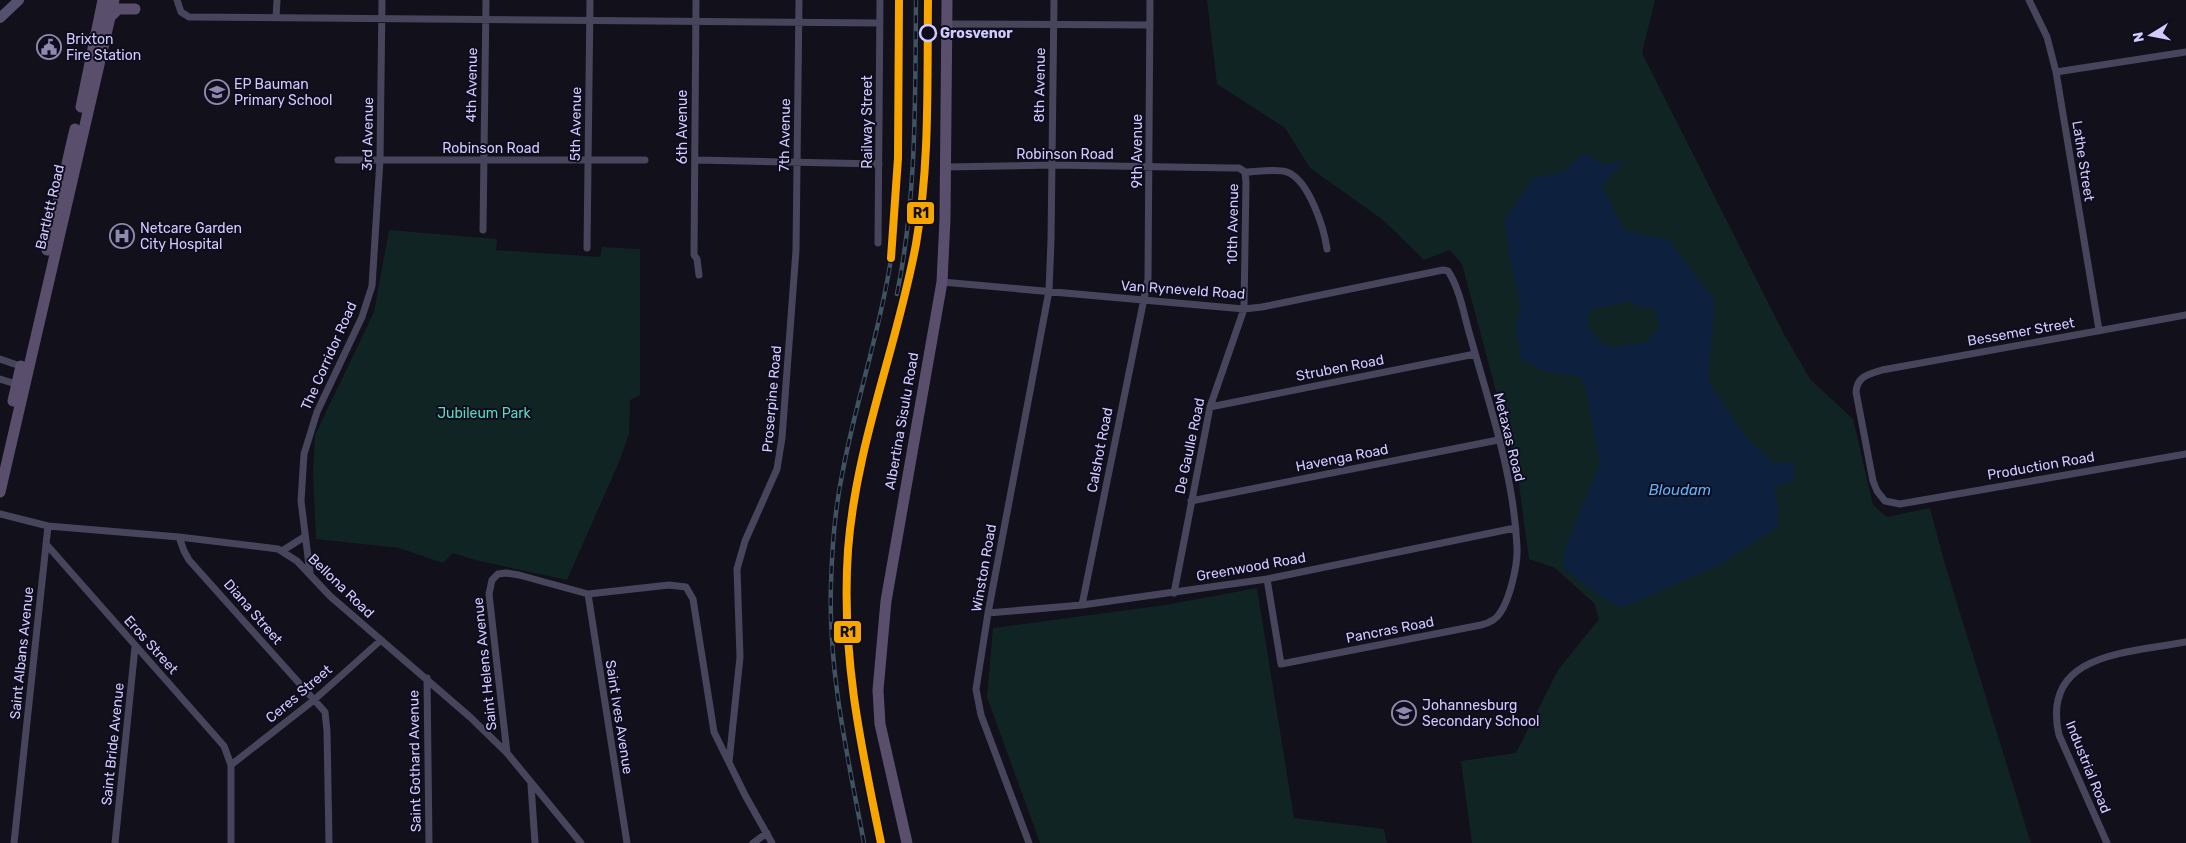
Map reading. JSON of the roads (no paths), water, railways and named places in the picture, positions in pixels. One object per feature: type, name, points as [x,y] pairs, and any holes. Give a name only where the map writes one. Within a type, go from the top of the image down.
[{"type":"main road","points":[[0,18],[18,0]]},
{"type":"main road","name":"Bartlett Road","points":[[12,420],[104,0]]},
{"type":"main road","name":"Bartlett Road","points":[[24,367],[114,0]]},
{"type":"main road","name":"Albertina Sisulu Road","points":[[907,843],[880,724],[878,690],[886,601],[942,282],[946,167],[947,0]]},
{"type":"main road","points":[[109,18],[118,9],[135,9]]},
{"type":"main road","points":[[0,459],[12,420]]},
{"type":"main road","points":[[0,492],[12,420]]},
{"type":"street","points":[[276,17],[277,0]]},
{"type":"street","name":"3rd Avenue","points":[[374,268],[380,160],[382,0]]},
{"type":"street","name":"4th Avenue","points":[[483,230],[486,0]]},
{"type":"street","name":"5th Avenue","points":[[587,248],[590,0]]},
{"type":"street","name":"6th Avenue","points":[[696,0],[694,255],[697,259],[699,274]]},
{"type":"street","name":"7th Avenue","points":[[795,269],[799,0]]},
{"type":"street","name":"Railway Street","points":[[878,243],[880,0]]},
{"type":"street","name":"8th Avenue","points":[[1048,291],[1054,0]]},
{"type":"street","name":"9th Avenue","points":[[1143,300],[1148,279],[1150,0]]},
{"type":"street","name":"Lathe Street","points":[[2029,0],[2047,37],[2056,72],[2099,330]]},
{"type":"street","points":[[177,2],[181,12],[189,17],[880,23]]},
{"type":"street","points":[[947,24],[1150,25]]},
{"type":"street","points":[[2056,72],[2186,52]]},
{"type":"street","name":"Robinson Road","points":[[338,160],[645,160]]},
{"type":"street","points":[[694,160],[879,164]]},
{"type":"street","name":"Robinson Road","points":[[946,167],[1149,166],[1232,168],[1244,171],[1287,172],[1301,181],[1311,199],[1326,239],[1327,249]]},
{"type":"street","name":"10th Avenue","points":[[1244,171],[1246,182],[1244,309]]},
{"type":"street","name":"The Corridor Road","points":[[310,574],[304,537],[302,492],[304,454],[310,432],[329,382],[362,317],[372,286],[374,268]]},
{"type":"street","name":"Proserpine Road","points":[[729,762],[739,667],[737,569],[745,541],[773,480],[780,459],[795,269]]},
{"type":"street","name":"Van Ryneveld Road","points":[[942,282],[1244,309],[1443,270],[1448,271]]},
{"type":"street","name":"Metaxas Road","points":[[1448,271],[1456,286],[1506,469],[1515,528],[1517,557],[1508,594],[1500,612]]},
{"type":"street","name":"Winston Road","points":[[1029,843],[978,704],[976,689],[988,613],[1048,291]]},
{"type":"street","name":"Calshot Road","points":[[1082,605],[1143,300]]},
{"type":"street","name":"De Gaulle Road","points":[[1174,593],[1210,407],[1244,309]]},
{"type":"street","name":"Bessemer Street","points":[[1900,504],[1885,501],[1877,492],[1872,481],[1856,392],[1858,382],[1861,379],[1882,370],[2186,315]]},
{"type":"street","name":"Struben Road","points":[[1210,407],[1475,354]]},
{"type":"street","points":[[0,359],[24,367]]},
{"type":"street","points":[[0,379],[20,385]]},
{"type":"street","name":"Havenga Road","points":[[1191,501],[1498,440]]},
{"type":"street","name":"Production Road","points":[[1900,504],[2186,454]]},
{"type":"street","name":"Bellona Road","points":[[0,514],[48,526],[179,537],[282,551],[297,560],[330,596],[427,678],[507,753],[581,843]]},
{"type":"street","name":"Saint Albans Avenue","points":[[14,843],[48,526]]},
{"type":"street","name":"Greenwood Road","points":[[988,613],[1082,605],[1267,579],[1515,528]]},
{"type":"street","name":"Diana Street","points":[[179,537],[189,560],[322,707],[327,719],[329,843]]},
{"type":"street","points":[[282,551],[304,537]]},
{"type":"street","name":"Eros Street","points":[[46,544],[135,647],[208,726],[224,746],[231,765]]},
{"type":"street","name":"Saint Helens Avenue","points":[[507,753],[488,594],[490,584],[498,574],[506,573],[520,575],[588,594]]},
{"type":"street","name":"Pancras Road","points":[[1267,579],[1281,664],[1481,625],[1491,621],[1500,612]]},
{"type":"street","points":[[588,594],[669,585],[686,587],[693,599],[714,732],[772,843]]},
{"type":"street","name":"Saint Ives Avenue","points":[[588,594],[627,843]]},
{"type":"street","name":"Ceres Street","points":[[231,765],[314,700],[381,640]]},
{"type":"street","name":"Industrial Road","points":[[2107,843],[2059,735],[2055,720],[2055,705],[2059,692],[2070,675],[2090,662],[2186,642]]},
{"type":"street","name":"Saint Bride Avenue","points":[[115,843],[135,647]]},
{"type":"street","name":"Saint Gothard Avenue","points":[[427,678],[429,843]]},
{"type":"street","points":[[231,765],[231,843]]},
{"type":"street","points":[[531,784],[535,843]]},
{"type":"street","points":[[753,843],[766,833]]},
{"type":"water","name":"Bloudam","points":[[1584,153],[1602,164],[1624,161],[1602,186],[1625,231],[1668,239],[1715,301],[1708,382],[1746,437],[1773,463],[1795,462],[1794,480],[1774,488],[1778,507],[1778,527],[1717,566],[1621,608],[1600,596],[1563,568],[1565,548],[1600,464],[1586,389],[1580,377],[1544,371],[1521,359],[1516,327],[1521,305],[1509,256],[1505,219],[1534,178],[1563,172]],"holes":[[[1627,301],[1634,302],[1635,307],[1640,304],[1645,309],[1650,306],[1658,313],[1655,316],[1660,324],[1647,342],[1612,347],[1603,343],[1588,327],[1589,310]]]},
{"type":"railway","points":[[864,843],[840,715],[836,682],[831,618],[831,570],[840,484],[885,291],[894,232],[899,133],[899,0]]},
{"type":"railway","points":[[897,294],[904,257],[912,184],[916,0]]},
{"type":"railway","points":[[881,843],[854,698],[847,625],[848,550],[859,472],[916,244],[926,153],[928,0]]},
{"type":"place","name":"Grosvenor","points":[[928,33]]},
{"type":"place","name":"Brixton Fire Station","points":[[49,47]]},
{"type":"place","name":"EP Bauman Primary School","points":[[217,92]]},
{"type":"place","name":"Netcare Garden City Hospital","points":[[122,236]]},
{"type":"place","name":"Johannesburg Secondary School","points":[[1404,713]]},
{"type":"park label","name":"Jubileum Park","points":[[484,413]]}]
